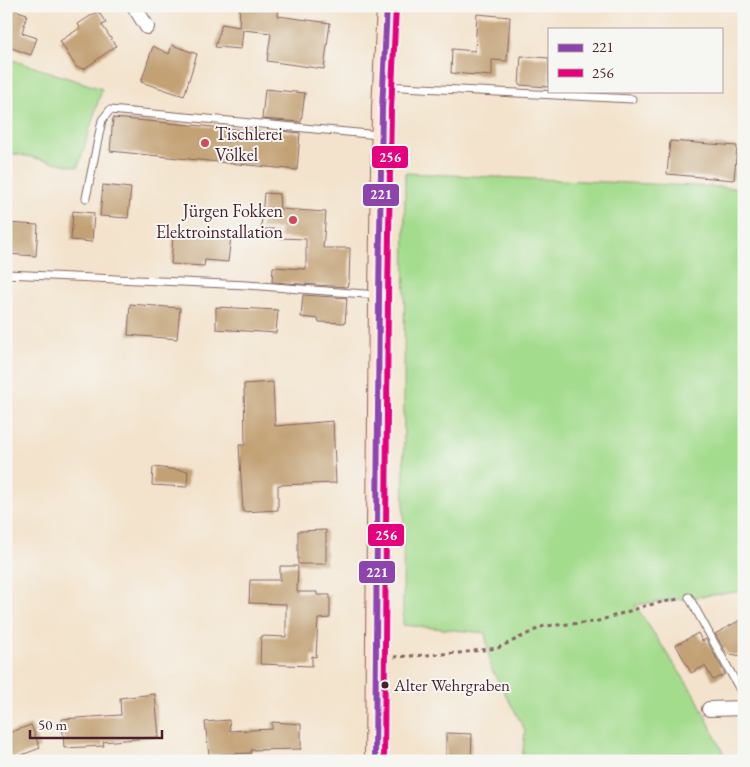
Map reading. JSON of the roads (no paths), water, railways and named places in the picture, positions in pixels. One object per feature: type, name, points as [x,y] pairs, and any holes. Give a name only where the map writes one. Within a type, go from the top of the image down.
[{"type":"main road","points":[[375,761],[379,295],[383,86],[387,6]]},
{"type":"street","points":[[134,6],[147,27]]},
{"type":"street","points":[[709,709],[744,708]]},
{"type":"lane","points":[[383,86],[632,99]]},
{"type":"lane","points":[[86,198],[102,120],[110,110],[382,135]]},
{"type":"lane","points":[[6,274],[247,285],[379,295]]},
{"type":"lane","points":[[689,597],[744,697]]},
{"type":"place","name":"Tischlerei Völkel","points":[[205,143]]},
{"type":"place","name":"Jürgen Fokken Elektroinstallation","points":[[293,220]]},
{"type":"place","name":"Alter Wehrgraben","points":[[385,685]]}]
